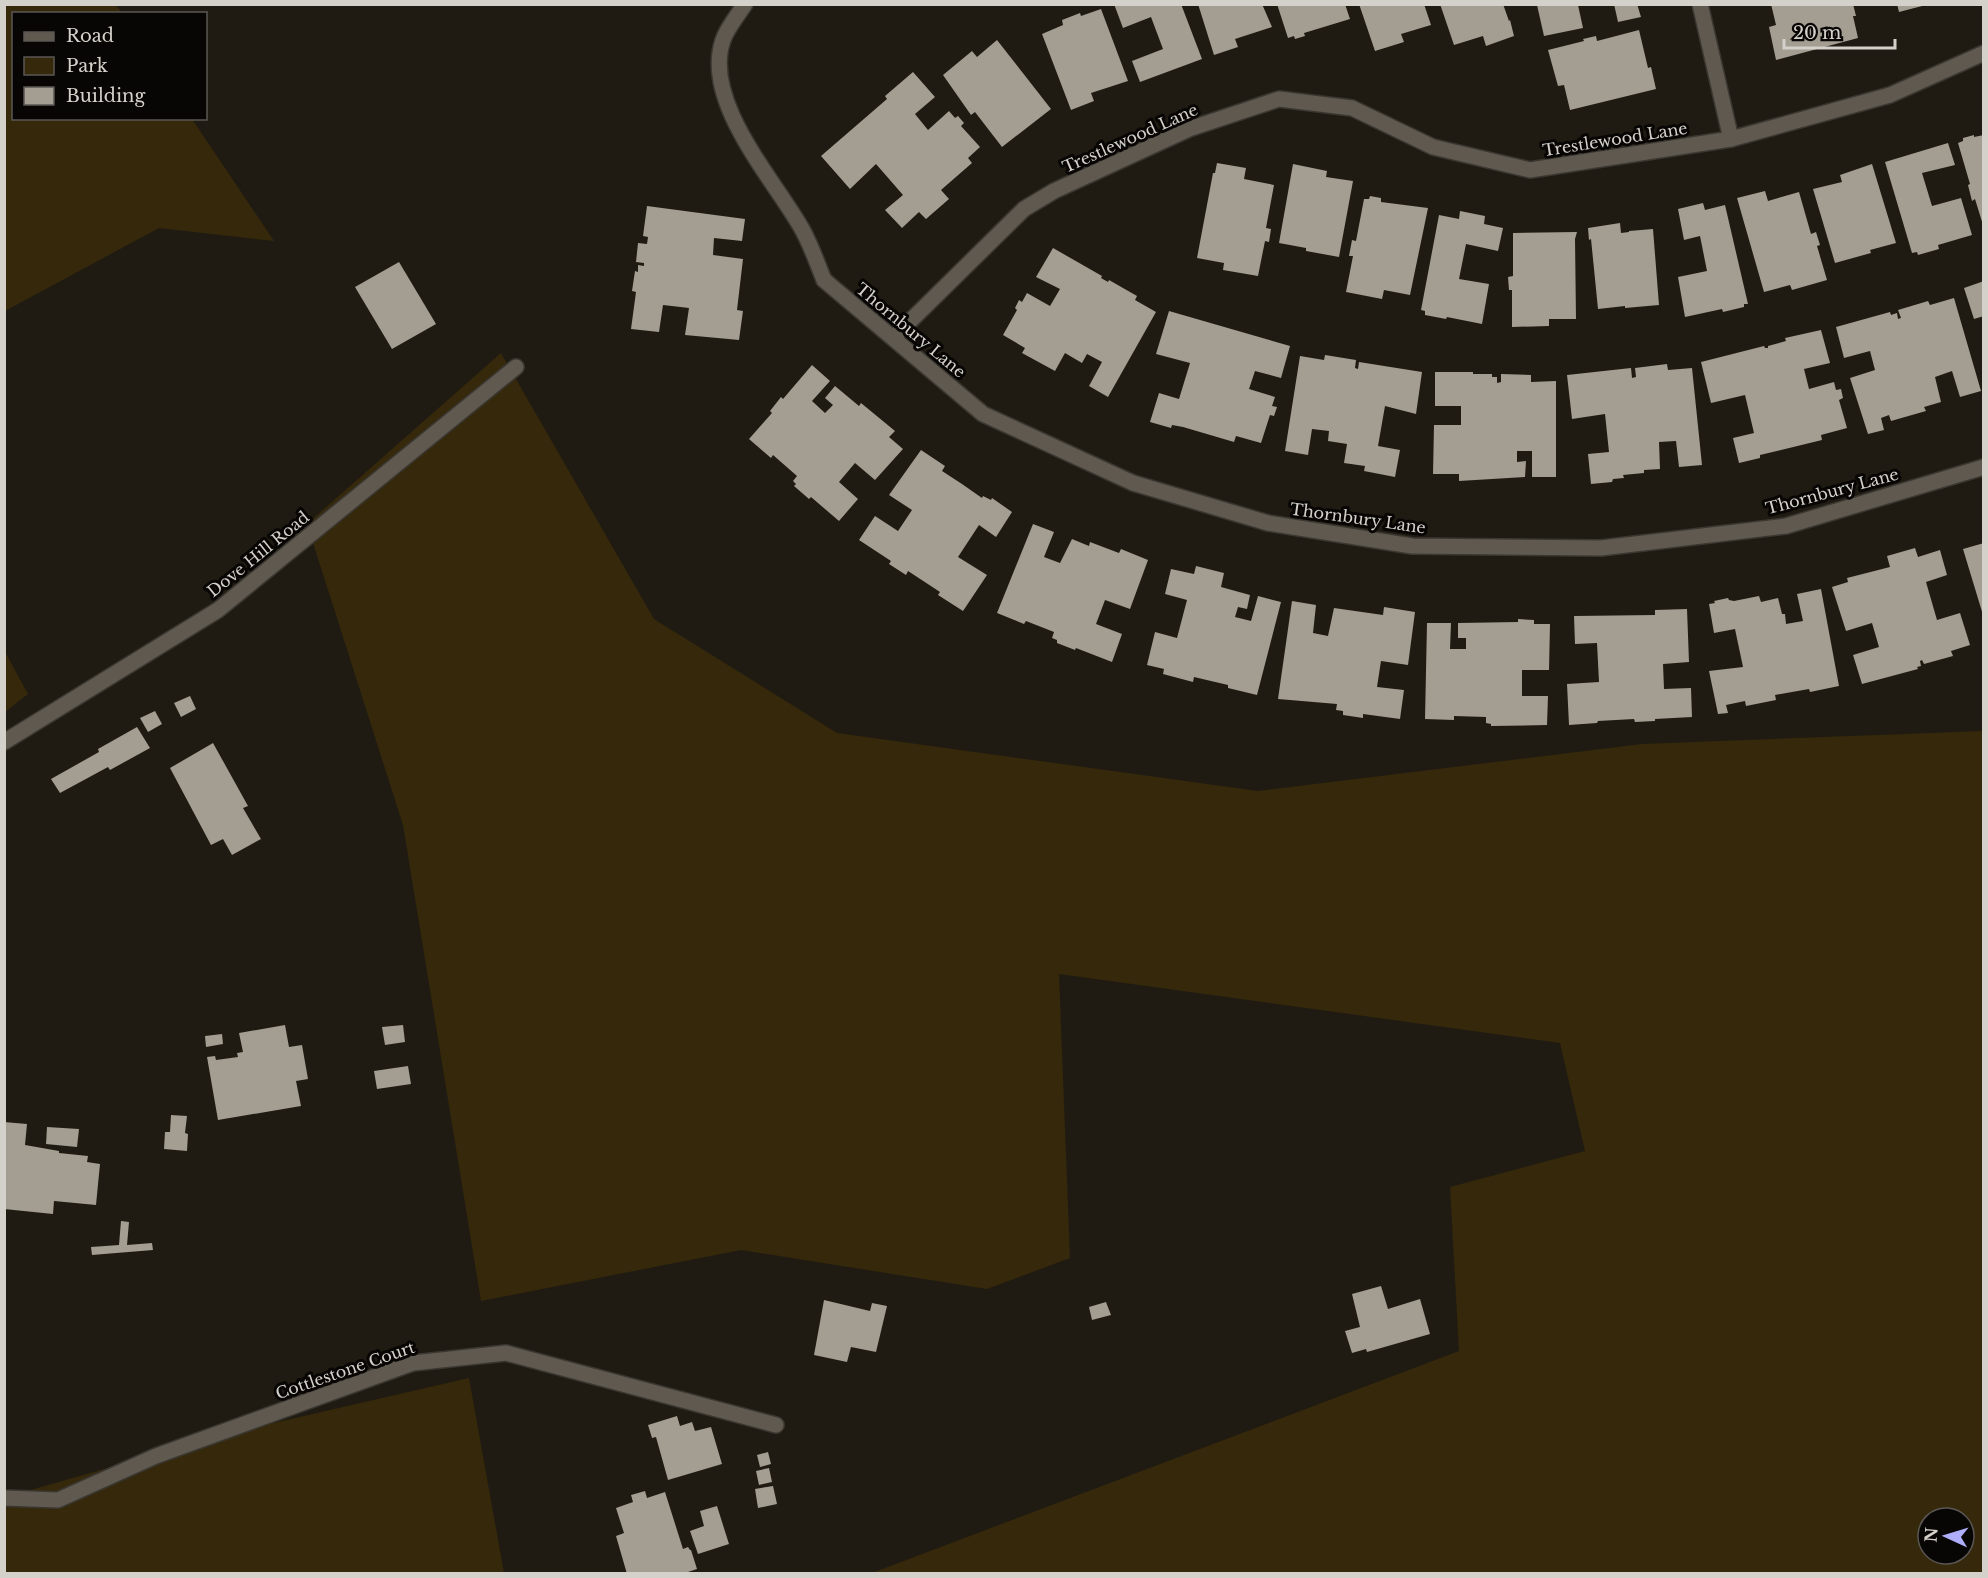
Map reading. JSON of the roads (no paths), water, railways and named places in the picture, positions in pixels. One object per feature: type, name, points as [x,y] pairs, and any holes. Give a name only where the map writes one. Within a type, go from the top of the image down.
[{"type":"street","name":"Thornbury Lane","points":[[745,4],[723,39],[719,64],[722,93],[734,120],[803,231],[824,280],[983,414],[1133,483],[1268,523],[1412,546],[1601,548],[1786,526],[1983,467]]},
{"type":"street","points":[[1700,4],[1731,139]]},
{"type":"street","name":"Trestlewood Lane","points":[[893,338],[1024,209],[1054,191],[1189,129],[1279,99],[1352,108],[1433,147],[1530,170],[1731,139],[1890,95],[1983,53]]},
{"type":"street","name":"Dove Hill Road","points":[[4,742],[218,609],[516,368]]},
{"type":"street","name":"Cottlestone Court","points":[[4,1498],[58,1500],[156,1456],[413,1363],[506,1353],[776,1425]]}]
